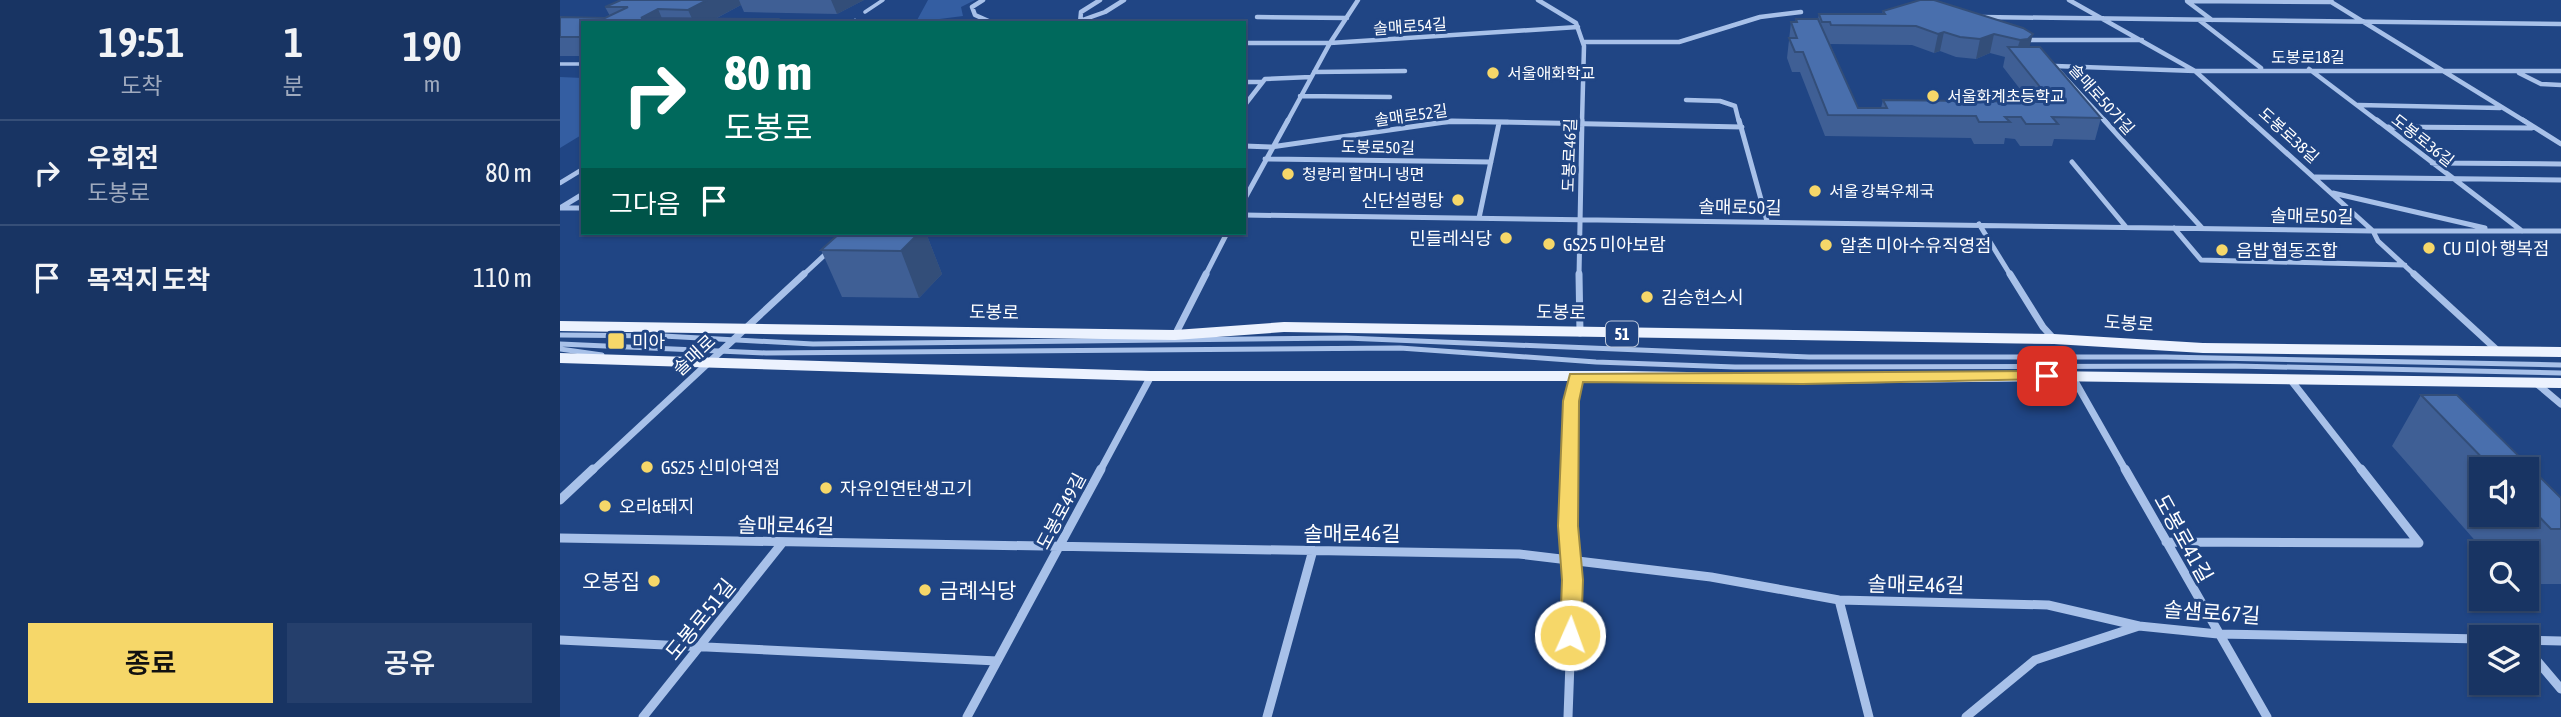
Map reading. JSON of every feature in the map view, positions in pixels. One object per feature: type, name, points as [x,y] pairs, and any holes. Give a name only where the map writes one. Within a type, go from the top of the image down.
[{"type":"main road","name":"도봉로","points":[[560,326],[740,335],[1175,335],[1284,327],[1580,334],[2054,339],[2203,348],[2561,352]]},
{"type":"main road","points":[[560,358],[716,357],[1152,376],[1803,379],[2072,376],[2561,383]]},
{"type":"street","points":[[983,0],[972,7],[975,15],[988,21]]},
{"type":"street","points":[[1081,21],[1081,12],[1100,0]]},
{"type":"street","points":[[1083,21],[1124,0]]},
{"type":"street","points":[[1247,190],[1330,43],[1358,0]]},
{"type":"street","points":[[1538,0],[1576,23],[1578,27]]},
{"type":"street","name":"도봉로38길","points":[[2069,0],[2195,71],[2332,193],[2373,231],[2378,241],[2498,351]]},
{"type":"street","points":[[2186,1],[2330,1],[2561,144]]},
{"type":"street","points":[[2186,1],[2213,20]]},
{"type":"street","points":[[1583,42],[1679,42],[1760,18],[1801,12]]},
{"type":"street","points":[[1257,17],[1347,18]]},
{"type":"street","name":"도봉로38길","points":[[1972,17],[2104,19]]},
{"type":"street","points":[[2104,19],[2561,24]]},
{"type":"street","points":[[2199,20],[2261,69]]},
{"type":"street","name":"도봉로46길","points":[[1578,27],[1583,42],[1579,219],[1580,334]]},
{"type":"street","name":"솔매로54길","points":[[1246,43],[1330,43],[1578,27]]},
{"type":"street","points":[[2028,46],[2021,41],[2142,40]]},
{"type":"street","name":"솔매로50가길","points":[[2046,58],[2202,228]]},
{"type":"street","name":"도봉로18길","points":[[2055,66],[2195,71],[2561,71]]},
{"type":"street","name":"도봉로36길","points":[[2309,69],[2522,231]]},
{"type":"street","points":[[1246,103],[1265,79],[1312,74],[1405,71]]},
{"type":"street","points":[[2515,71],[2541,84],[2561,85]]},
{"type":"street","points":[[1246,82],[1262,82]]},
{"type":"street","points":[[1300,96],[1390,97]]},
{"type":"street","points":[[1686,100],[1720,101],[1735,106],[1767,221]]},
{"type":"street","points":[[2357,105],[2503,108]]},
{"type":"street","name":"솔매로52길","points":[[1246,146],[1271,147],[1452,121],[1582,126],[1742,127]]},
{"type":"street","points":[[1479,218],[1499,123]]},
{"type":"street","points":[[2386,127],[2534,128]]},
{"type":"street","name":"도봉로50길","points":[[1265,159],[1491,162]]},
{"type":"street","points":[[2072,162],[2126,227]]},
{"type":"street","points":[[2432,163],[2561,164]]},
{"type":"street","points":[[2314,177],[2561,180]]},
{"type":"street","points":[[2332,193],[2499,231],[2561,231]]},
{"type":"street","points":[[560,208],[581,195]]},
{"type":"street","points":[[560,208],[581,208]]},
{"type":"street","name":"솔매로50길","points":[[1246,215],[2499,231]]},
{"type":"street","points":[[1979,225],[2043,327],[2054,339]]},
{"type":"street","points":[[2174,228],[2201,260],[2405,265]]},
{"type":"street","points":[[1175,335],[1226,235]]},
{"type":"street","name":"솔매로","points":[[560,500],[839,242]]},
{"type":"street","name":"도봉로49길","points":[[967,717],[1152,376]]},
{"type":"street","name":"도봉로41길","points":[[2072,376],[2267,717]]},
{"type":"street","points":[[1567,717],[1573,580],[1568,526],[1571,401],[1576,377]]},
{"type":"street","points":[[2166,542],[2419,543],[2290,379]]},
{"type":"street","points":[[2536,383],[2561,404]]},
{"type":"street","name":"솔매로46길","points":[[560,538],[1519,554],[1711,576],[1839,600],[2048,605],[2139,626]]},
{"type":"street","name":"도봉로51길","points":[[643,717],[783,542]]},
{"type":"street","points":[[1267,717],[1313,550]]},
{"type":"street","points":[[1839,600],[1869,717]]},
{"type":"street","name":"솔샘로67길","points":[[1966,717],[2035,660],[2139,626],[2218,634],[2469,639]]},
{"type":"street","points":[[560,640],[997,661]]},
{"type":"street","points":[[2539,640],[2561,641]]},
{"type":"street","points":[[2539,663],[2561,689]]},
{"type":"lane","points":[[865,12],[883,0]]},
{"type":"lane","points":[[560,64],[581,64]]},
{"type":"lane","points":[[560,183],[581,170]]},
{"type":"lane","points":[[560,335],[740,335],[855,344],[1346,338],[1467,341],[1605,351],[1809,357],[2165,357],[2561,365]]},
{"type":"lane","points":[[560,347],[716,357],[1400,348],[1735,367],[2235,366],[2561,373]]},
{"type":"lane","points":[[560,347],[630,359]]},
{"type":"shaded area","points":[[928,0],[975,0],[961,7],[963,16],[917,21]]},
{"type":"shaded area","points":[[560,77],[581,78],[581,135],[560,148]]},
{"type":"building","points":[[621,0],[707,0],[688,10],[658,9],[641,18],[777,19],[581,21],[581,37],[560,37],[560,17],[605,18],[628,7],[605,7]]},
{"type":"building","points":[[1920,0],[1934,0],[2023,28],[2033,34],[2028,39],[2020,40],[1994,34],[1980,39],[1944,32],[1938,34],[1916,26],[1831,25],[1830,22],[1822,22],[1819,14],[1885,14],[1883,11]]},
{"type":"building","points":[[1796,19],[1818,19],[1858,108],[1887,108],[1883,100],[2052,102],[2008,47],[2040,47],[2101,118],[2052,117],[2058,124],[2026,124],[2021,117],[2005,117],[2010,122],[1979,122],[1976,116],[1828,115],[1803,52],[1795,52],[1789,38],[1797,38],[1791,22],[1797,22]]},
{"type":"building","points":[[838,235],[917,235],[901,251],[821,250]]},
{"type":"building","points":[[2421,395],[2457,395],[2520,457],[2481,457]]},
{"type":"building","points":[[2539,476],[2561,498],[2561,529],[2551,529],[2539,516]]},
{"type":"place","name":"서울애화학교","points":[[1493,73]]},
{"type":"place","name":"서울화계초등학교","points":[[1933,96]]},
{"type":"place","name":"청량리 할머니 냉면","points":[[1288,174]]},
{"type":"place","name":"서울 강북우체국","points":[[1815,191]]},
{"type":"place","name":"신단설렁탕","points":[[1458,200]]},
{"type":"place","name":"민들레식당","points":[[1506,238]]},
{"type":"place","name":"GS25 미아보람","points":[[1549,244]]},
{"type":"place","name":"알촌 미아수유직영점","points":[[1826,245]]},
{"type":"place","name":"CU 미아 행복점","points":[[2429,248]]},
{"type":"place","name":"음밥 협동조합","points":[[2222,250]]},
{"type":"place","name":"김승현스시","points":[[1647,297]]},
{"type":"place","name":"미아","points":[[616,341]]},
{"type":"place","name":"GS25 신미아역점","points":[[647,467]]},
{"type":"place","name":"자유인연탄생고기","points":[[826,488]]},
{"type":"place","name":"오리&돼지","points":[[605,506]]},
{"type":"place","name":"오봉집","points":[[654,581]]},
{"type":"place","name":"금례식당","points":[[925,590]]},
{"type":"route","points":[[1570,635],[1573,580],[1568,526],[1571,401],[1576,377],[1803,379],[2047,376]]}]
